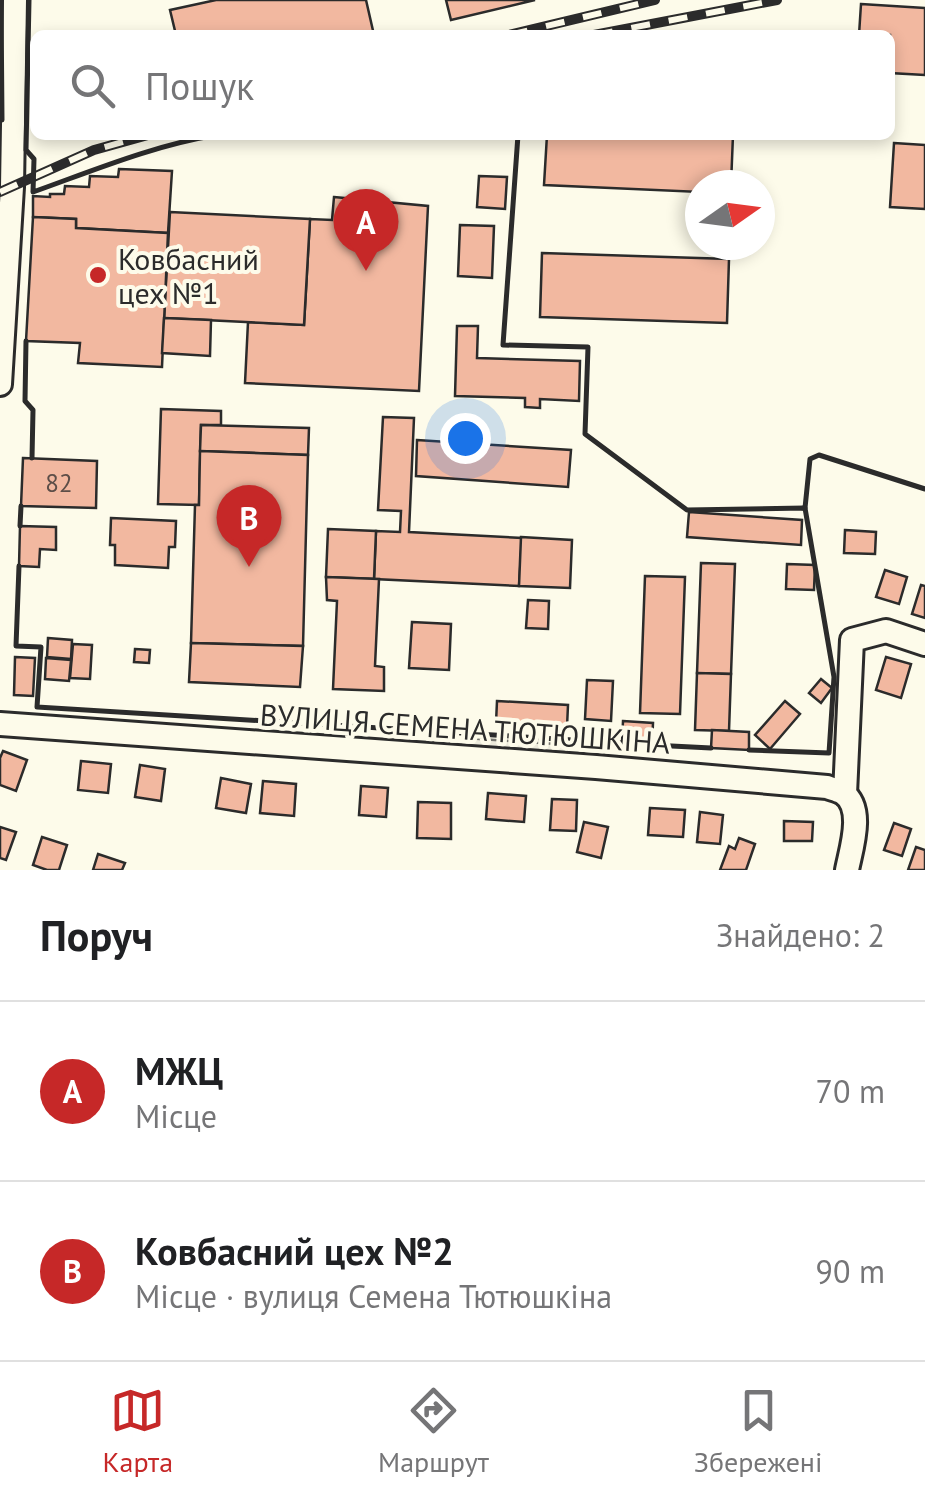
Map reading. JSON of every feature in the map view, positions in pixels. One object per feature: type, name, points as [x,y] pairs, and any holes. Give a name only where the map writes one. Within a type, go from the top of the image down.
[{"type":"street","points":[[0,384],[15,0]]},
{"type":"street","points":[[847,870],[855,828],[853,806],[845,794],[852,640],[886,631],[925,644]]},
{"type":"street","name":"ВУЛИЦЯ СЕМЕНА ТЮТЮШКІНА","points":[[0,724],[808,784],[845,794]]},
{"type":"shaded area","points":[[465,738],[570,745],[567,754],[464,748]]},
{"type":"building","points":[[216,0],[366,0],[373,30],[175,30],[170,10]]},
{"type":"building","points":[[446,0],[535,0],[451,20]]},
{"type":"building","points":[[861,4],[925,8],[925,75],[895,73],[895,30],[859,30]]},
{"type":"building","points":[[547,140],[733,140],[732,170],[685,170],[685,191],[544,185]]},
{"type":"building","points":[[894,143],[925,145],[925,209],[890,207]]},
{"type":"building","points":[[119,169],[172,171],[168,233],[76,228],[76,219],[33,217],[33,196],[64,194],[65,186],[89,187],[90,176],[118,177]]},
{"type":"building","points":[[479,176],[507,177],[505,209],[477,207]]},
{"type":"building","points":[[334,197],[428,206],[419,391],[245,383],[248,322],[304,325],[310,219],[332,220]]},
{"type":"building","points":[[170,212],[310,219],[304,325],[164,318]]},
{"type":"building","name":"Ковбасний цех №1","points":[[33,217],[76,219],[76,228],[168,233],[162,367],[78,363],[80,343],[26,341]]},
{"type":"building","points":[[460,225],[494,226],[492,278],[458,276]]},
{"type":"building","points":[[542,253],[729,260],[727,323],[540,317]]},
{"type":"building","points":[[164,318],[211,320],[210,356],[162,353]]},
{"type":"building","points":[[457,326],[478,326],[477,358],[580,361],[579,401],[540,399],[540,408],[525,407],[525,398],[455,396]]},
{"type":"building","points":[[161,409],[221,411],[221,425],[201,425],[199,505],[158,504]]},
{"type":"building","points":[[383,417],[414,418],[409,532],[522,538],[519,586],[374,579],[376,531],[400,532],[401,511],[378,510]]},
{"type":"building","points":[[201,425],[309,428],[308,455],[200,451]]},
{"type":"building","points":[[417,440],[571,450],[568,487],[416,476]]},
{"type":"building","points":[[200,451],[308,455],[303,646],[191,643]]},
{"type":"building","points":[[23,458],[97,461],[96,508],[21,506]]},
{"type":"building","points":[[689,512],[802,520],[801,545],[687,537]]},
{"type":"building","points":[[111,518],[176,521],[175,547],[169,547],[168,568],[115,565],[115,545],[110,545]]},
{"type":"building","points":[[20,526],[56,527],[56,550],[40,549],[39,567],[19,566]]},
{"type":"building","points":[[328,529],[376,531],[374,579],[326,577]]},
{"type":"building","points":[[845,530],[876,532],[875,554],[844,553]]},
{"type":"building","points":[[521,537],[572,540],[570,588],[519,586]]},
{"type":"building","points":[[701,563],[735,564],[731,674],[697,673]]},
{"type":"building","points":[[787,564],[815,565],[814,590],[786,589]]},
{"type":"building","points":[[885,570],[907,577],[899,604],[876,597]]},
{"type":"building","points":[[645,576],[685,577],[680,714],[640,713]]},
{"type":"building","points":[[326,577],[379,579],[375,666],[384,667],[384,691],[333,689],[337,601],[327,600]]},
{"type":"building","points":[[921,585],[925,586],[925,618],[912,614]]},
{"type":"building","points":[[528,600],[549,601],[548,629],[526,628]]},
{"type":"building","points":[[412,622],[451,624],[449,670],[409,668]]},
{"type":"building","points":[[48,638],[72,640],[71,659],[47,657]]},
{"type":"building","points":[[191,643],[303,646],[300,687],[189,682]]},
{"type":"building","points":[[73,644],[92,645],[90,679],[70,678]]},
{"type":"building","points":[[135,649],[150,650],[149,663],[134,662]]},
{"type":"building","points":[[15,657],[35,658],[33,696],[14,695]]},
{"type":"building","points":[[886,657],[911,664],[901,698],[876,690]]},
{"type":"building","points":[[46,658],[71,660],[69,681],[45,679]]},
{"type":"building","points":[[697,673],[731,674],[729,731],[695,730]]},
{"type":"building","points":[[821,679],[832,688],[821,703],[809,693]]},
{"type":"building","points":[[587,680],[613,681],[611,721],[585,719]]},
{"type":"building","points":[[497,701],[568,705],[567,727],[496,723]]},
{"type":"building","points":[[785,701],[800,714],[770,749],[755,735]]},
{"type":"building","points":[[623,721],[653,723],[652,745],[622,743]]},
{"type":"building","points":[[712,730],[749,732],[749,750],[711,748]]},
{"type":"building","points":[[3,751],[27,760],[16,791],[0,785]]},
{"type":"building","points":[[81,761],[111,764],[108,793],[78,790]]},
{"type":"building","points":[[140,765],[165,769],[161,801],[135,797]]},
{"type":"building","points":[[221,778],[251,784],[246,813],[216,808]]},
{"type":"building","points":[[263,781],[296,784],[294,816],[260,813]]},
{"type":"building","points":[[361,786],[388,788],[386,817],[359,815]]},
{"type":"building","points":[[488,793],[526,796],[524,822],[486,819]]},
{"type":"building","points":[[552,799],[577,800],[576,831],[550,830]]},
{"type":"building","points":[[418,802],[451,803],[451,839],[417,838]]},
{"type":"building","points":[[650,808],[685,810],[683,837],[648,835]]},
{"type":"building","points":[[700,812],[723,815],[720,844],[697,842]]},
{"type":"building","points":[[784,821],[813,822],[812,841],[784,841]]},
{"type":"building","points":[[584,822],[608,827],[601,858],[577,852]]},
{"type":"building","points":[[894,823],[911,829],[902,856],[884,850]]},
{"type":"building","points":[[0,827],[16,832],[6,860],[0,858]]},
{"type":"building","points":[[42,837],[67,845],[59,870],[33,865]]},
{"type":"building","points":[[739,838],[755,844],[746,870],[720,870],[729,846],[735,849]]},
{"type":"building","points":[[916,847],[925,850],[925,870],[908,870]]},
{"type":"building","points":[[98,854],[125,863],[122,870],[93,870]]},
{"type":"railway","points":[[530,30],[655,0]]},
{"type":"railway","points":[[620,30],[777,0]]},
{"type":"railway","points":[[0,192],[94,150],[130,140]]},
{"type":"wall","points":[[1,0],[2,120]]},
{"type":"wall","points":[[29,0],[26,150],[34,159],[33,192],[189,140]]},
{"type":"wall","points":[[518,140],[503,345],[588,347],[585,434],[687,510],[805,508],[834,677],[829,753],[749,750]]},
{"type":"wall","points":[[26,341],[25,401],[33,410],[32,458]]},
{"type":"wall","points":[[803,508],[810,459],[819,455],[925,489]]},
{"type":"wall","points":[[20,526],[21,506]]},
{"type":"wall","points":[[19,566],[16,646],[41,647],[37,707],[622,743]]},
{"type":"wall","points":[[652,745],[711,748]]},
{"type":"place","name":"МЖЦ","points":[[366,271]]},
{"type":"place","name":"Ковбасний цех №1","points":[[98,275]]},
{"type":"place","name":"Ковбасний цех №2","points":[[249,567]]}]
